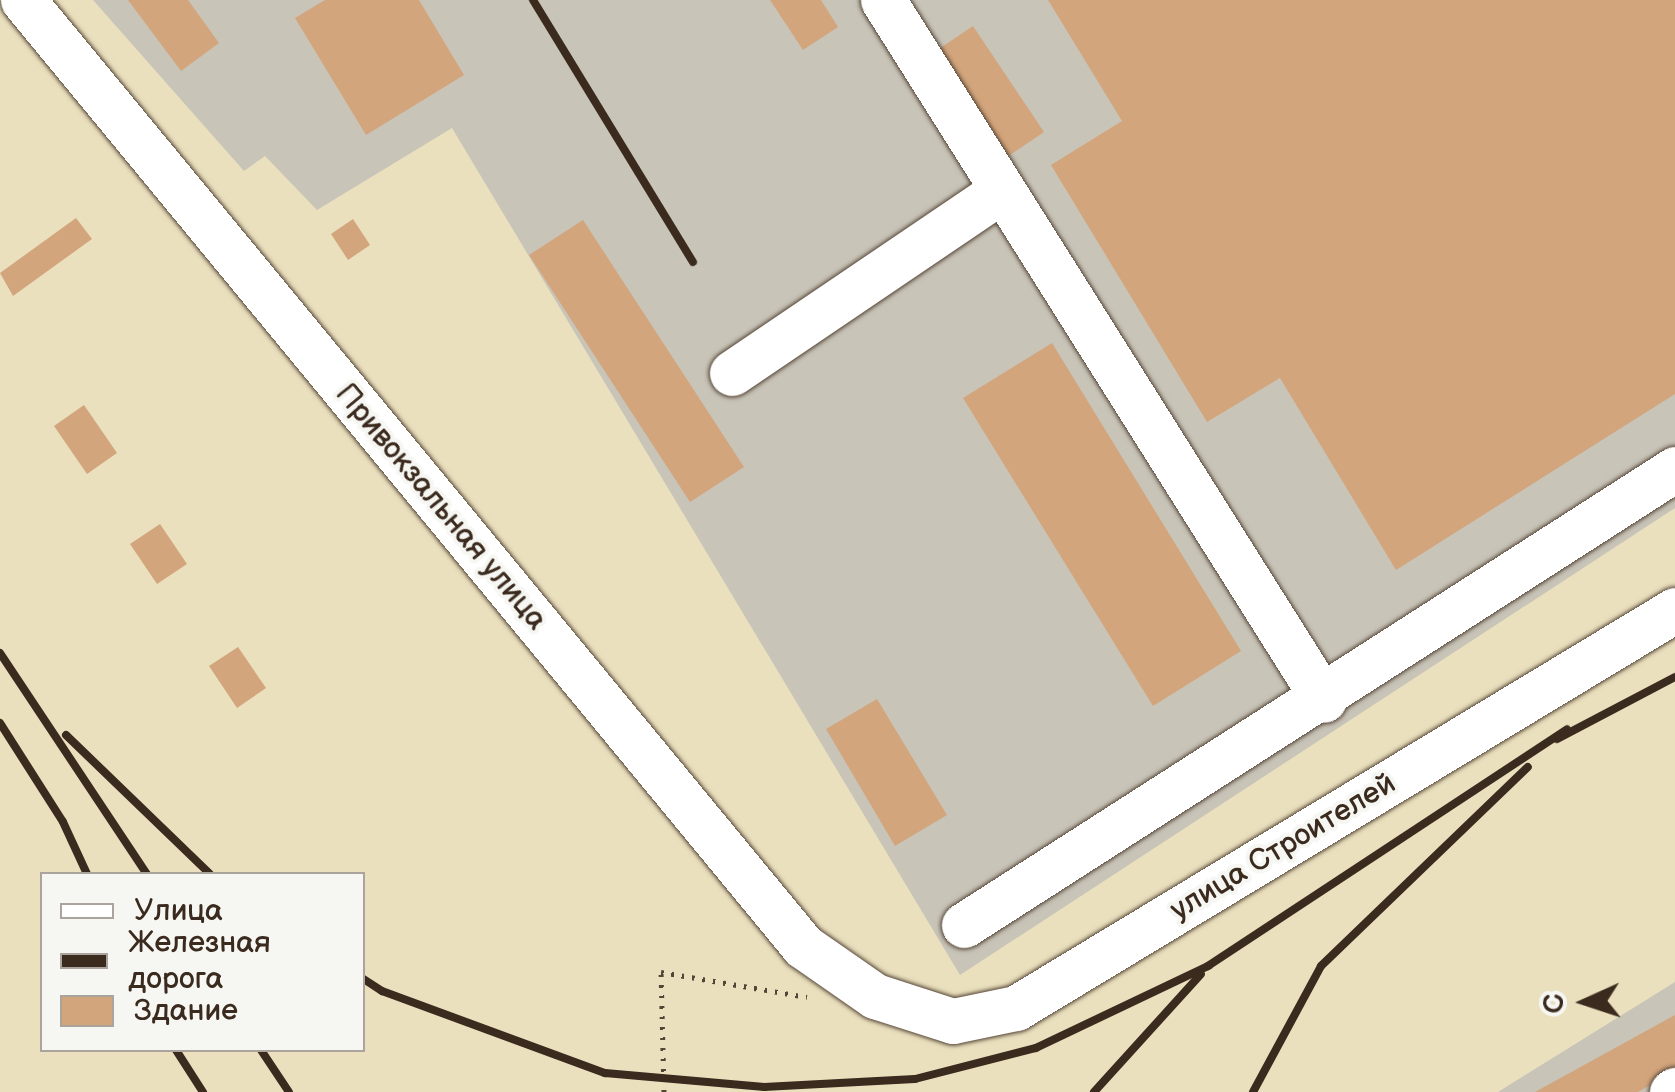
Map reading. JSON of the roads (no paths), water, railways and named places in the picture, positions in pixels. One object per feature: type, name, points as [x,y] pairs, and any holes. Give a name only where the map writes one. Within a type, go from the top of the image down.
[{"type":"street","points":[[0,17],[22,0]]},
{"type":"street","name":"Привокзальная улица","points":[[22,0],[803,946],[875,996]]},
{"type":"street","points":[[883,0],[1324,700]]},
{"type":"street","points":[[732,374],[1002,190]]},
{"type":"street","points":[[964,924],[1324,700],[1675,469]]},
{"type":"street","name":"улица Строителей","points":[[875,996],[953,1021],[1016,1008],[1675,610]]},
{"type":"railway","points":[[533,0],[693,262]]},
{"type":"railway","points":[[0,653],[146,872]]},
{"type":"railway","points":[[1557,739],[1675,677]]},
{"type":"railway","points":[[0,723],[63,822],[86,872]]},
{"type":"railway","points":[[365,980],[382,991],[605,1073],[764,1087],[915,1079],[1036,1048],[1208,966],[1567,729]]},
{"type":"railway","points":[[66,735],[208,872]]},
{"type":"railway","points":[[1253,1092],[1321,966],[1528,767]]},
{"type":"railway","points":[[1094,1092],[1201,974]]},
{"type":"railway","points":[[177,1052],[203,1092]]},
{"type":"railway","points":[[262,1052],[289,1092]]}]
